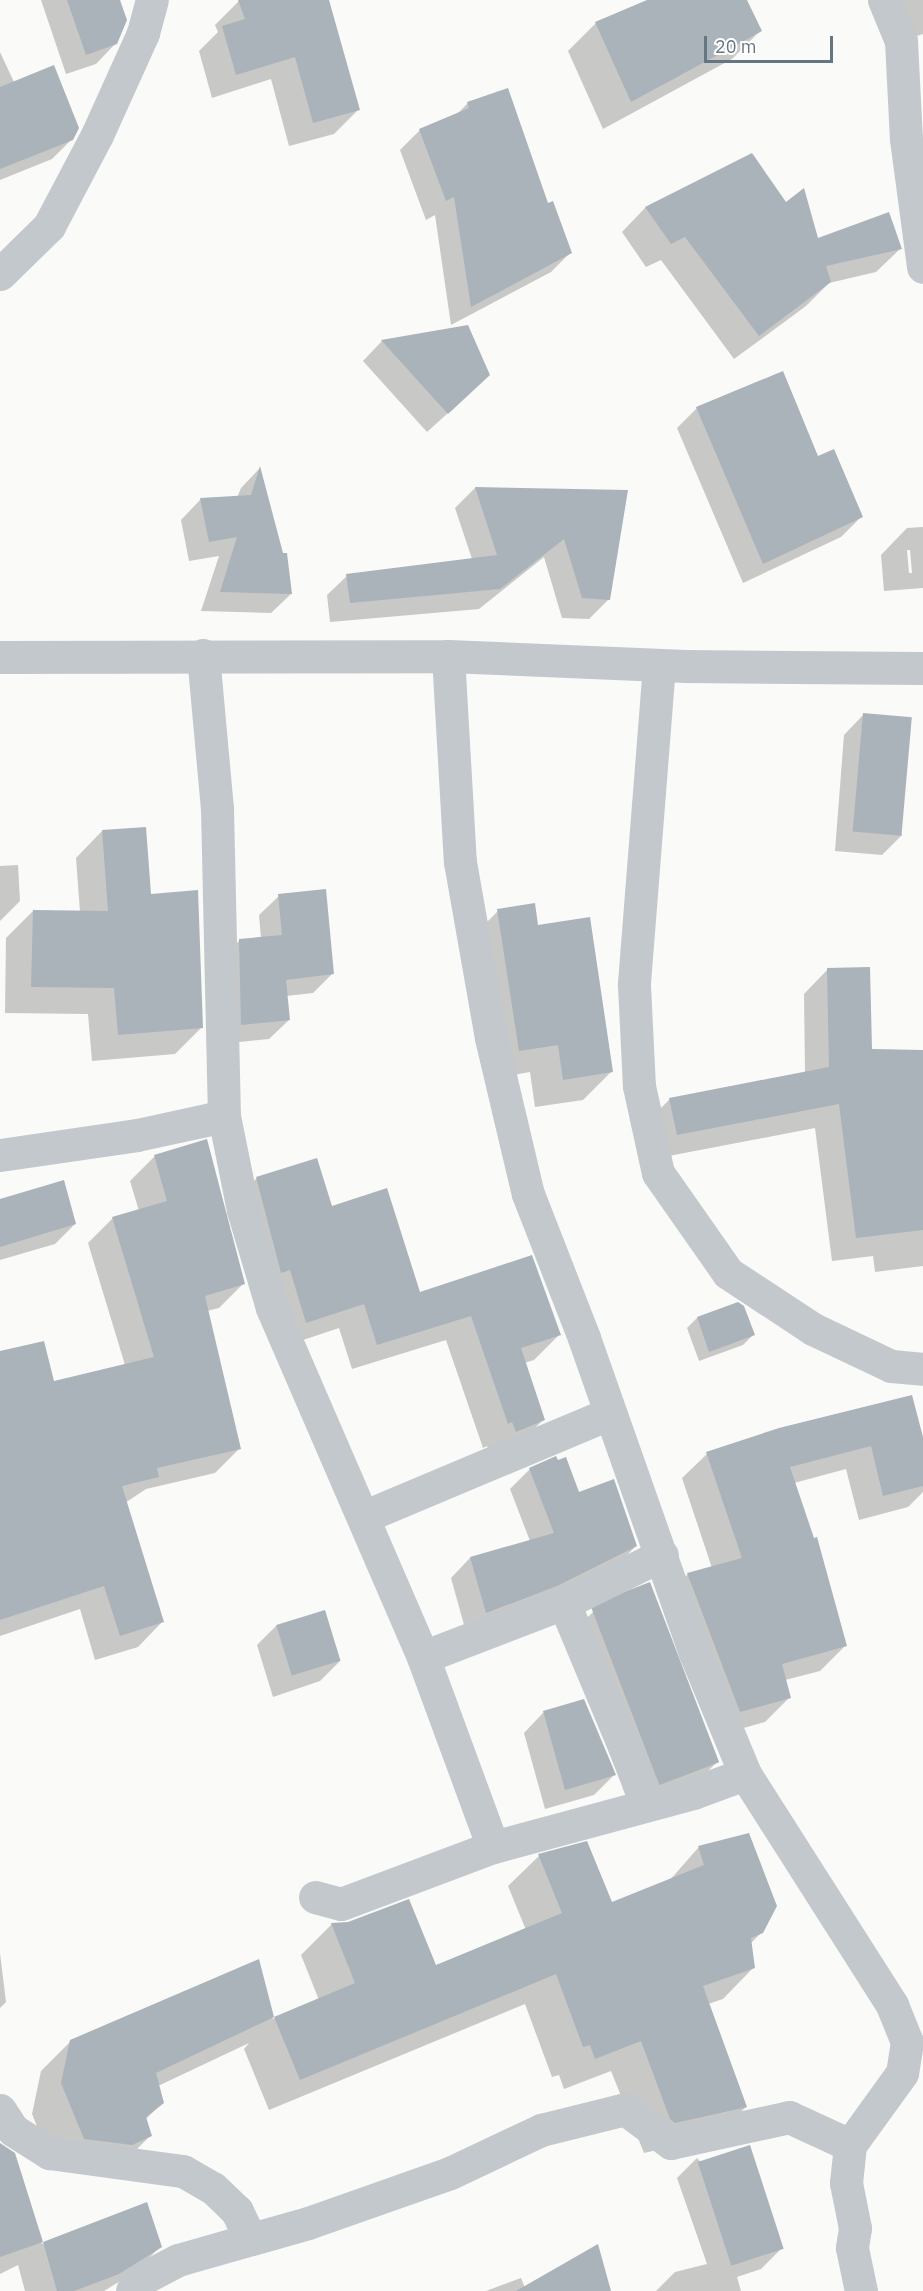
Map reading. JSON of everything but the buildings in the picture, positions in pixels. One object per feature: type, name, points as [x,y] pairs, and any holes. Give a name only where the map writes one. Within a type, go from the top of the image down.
[{"type":"street","points":[[0,274],[49,226],[97,135],[143,33],[152,0]]},
{"type":"street","points":[[884,0],[901,41],[906,139],[923,267]]},
{"type":"street","points":[[202,655],[217,809],[224,1116],[243,1210],[272,1308],[423,1658],[493,1847]]},
{"type":"street","points":[[448,656],[460,862],[491,1038],[528,1194],[584,1338],[608,1414],[662,1555],[694,1653],[745,1774],[886,1996],[907,2042],[902,2073],[850,2145],[846,2183],[855,2228],[852,2248],[861,2291]]},
{"type":"street","points":[[0,657],[448,656],[659,664],[923,668]]},
{"type":"street","points":[[659,664],[634,985],[639,1086],[658,1173],[728,1273],[813,1329],[891,1366],[923,1369]]},
{"type":"street","points":[[0,1155],[137,1135],[224,1116]]},
{"type":"street","points":[[363,1517],[608,1414]]},
{"type":"street","points":[[423,1658],[564,1603],[662,1555]]},
{"type":"street","points":[[564,1603],[648,1804]]},
{"type":"street","points":[[315,1897],[341,1904],[493,1847],[693,1793],[745,1774]]},
{"type":"street","points":[[132,2291],[136,2282],[178,2260],[250,2239],[450,2173],[541,2130],[625,2109],[671,2143],[789,2117],[850,2145]]},
{"type":"street","points":[[0,2110],[14,2130],[49,2153],[183,2171],[213,2188],[237,2211],[250,2239]]}]
